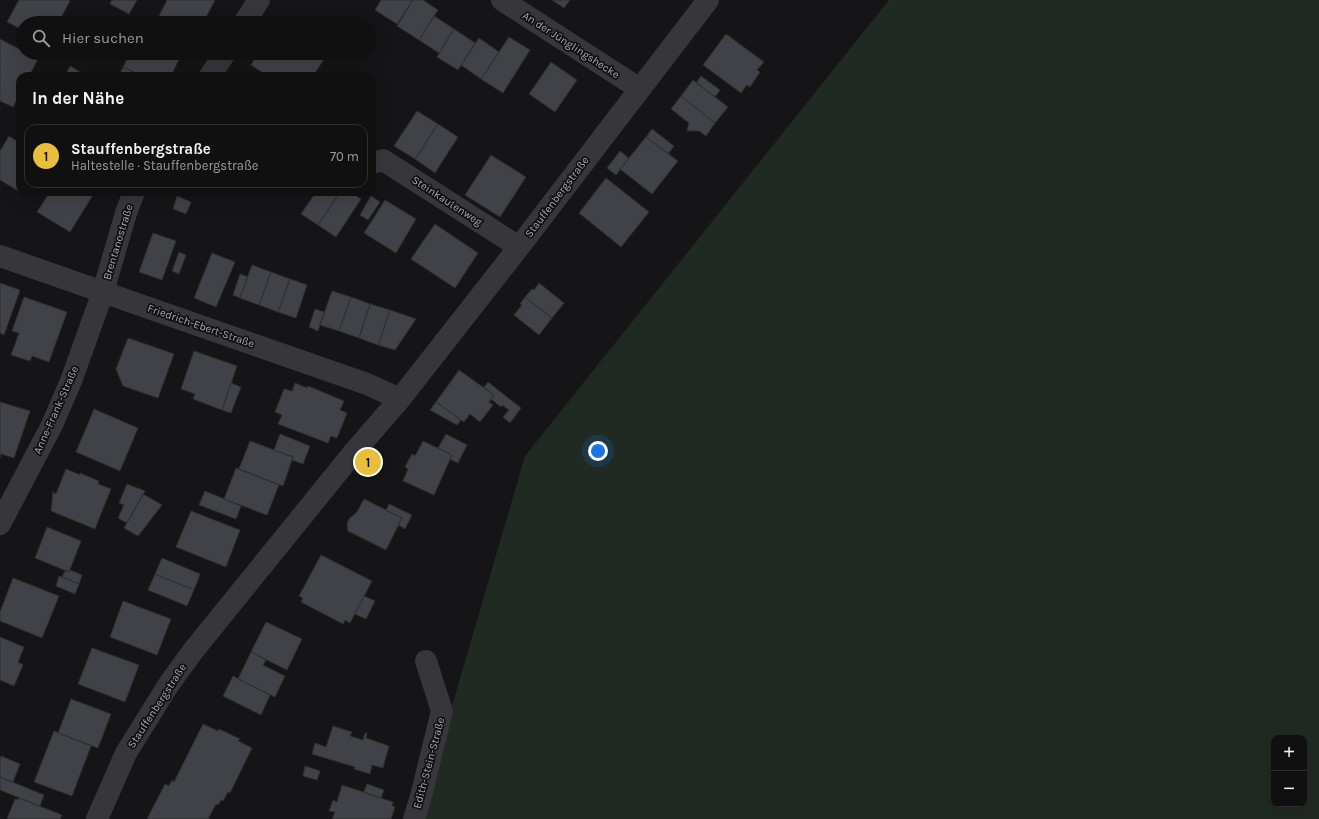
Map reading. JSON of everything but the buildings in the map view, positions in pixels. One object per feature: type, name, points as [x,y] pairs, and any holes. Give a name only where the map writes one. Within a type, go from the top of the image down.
[{"type":"street","points":[[249,16],[259,0]]},
{"type":"street","name":"An der Jünglingshecke","points":[[502,0],[640,89]]},
{"type":"street","name":"Stauffenbergstraße","points":[[97,819],[126,753],[173,679],[193,651],[354,452],[400,399],[520,247],[708,0]]},
{"type":"street","points":[[215,72],[221,60]]},
{"type":"street","name":"Steinkautenweg","points":[[376,162],[383,160],[520,247]]},
{"type":"street","name":"Brentanostraße","points":[[103,292],[126,212],[132,196]]},
{"type":"street","name":"Friedrich-Ebert-Straße","points":[[0,256],[367,384],[400,399]]},
{"type":"street","name":"Anne-Frank-Straße","points":[[1,518],[52,426],[71,381],[103,292]]},
{"type":"street","name":"Edith-Stein-Straße","points":[[414,819],[442,711],[426,661]]},
{"type":"shaded area","points":[[889,0],[1319,0],[1319,819],[419,819],[525,456]]},
{"type":"place","name":"Stauffenbergstraße","points":[[368,462]]}]
